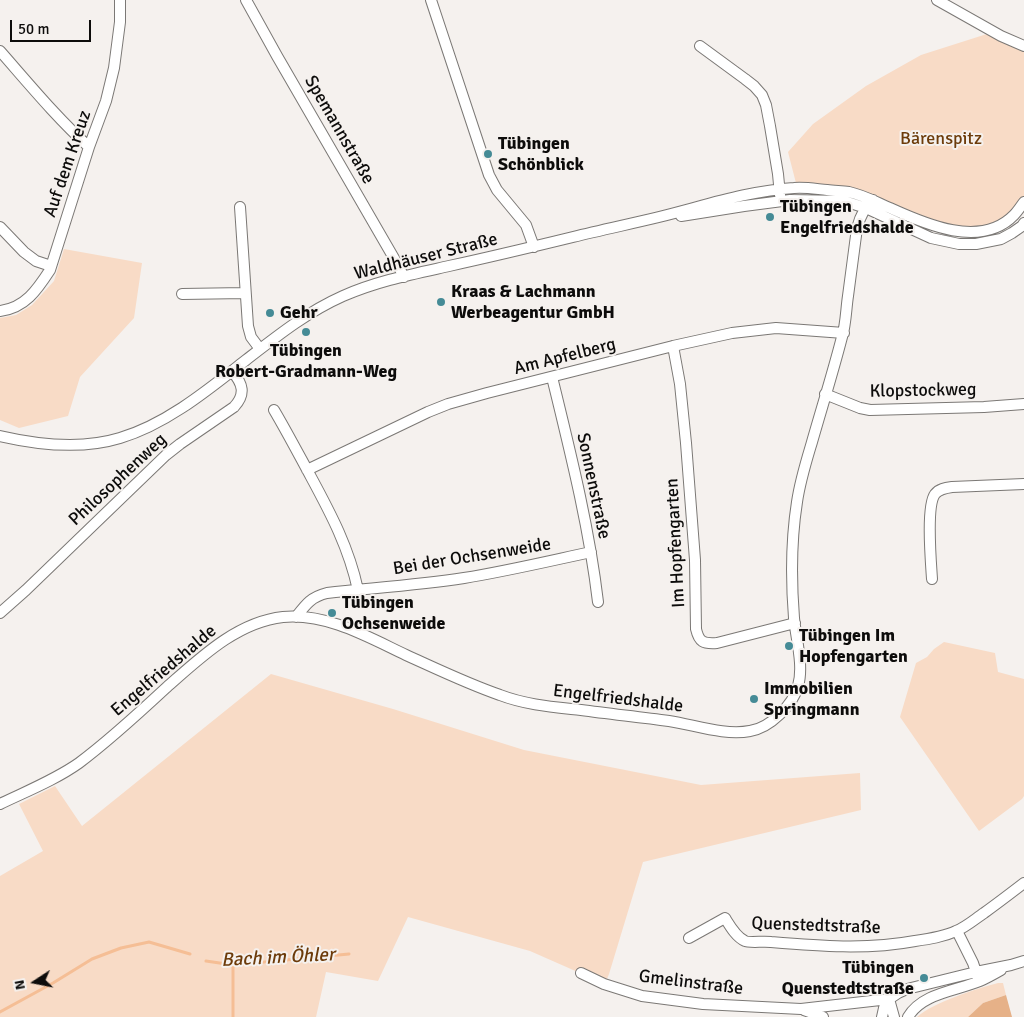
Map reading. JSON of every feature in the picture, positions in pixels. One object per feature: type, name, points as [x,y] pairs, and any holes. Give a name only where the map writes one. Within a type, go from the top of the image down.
[{"type":"street","name":"Auf dem Kreuz","points":[[0,312],[10,310],[29,298],[41,284],[51,266],[89,147],[106,101],[114,68],[120,22],[120,0]]},
{"type":"street","name":"Spemannstraße","points":[[246,0],[404,277]]},
{"type":"street","points":[[431,0],[489,175],[497,190],[526,225],[534,246]]},
{"type":"street","points":[[937,0],[1001,36],[1024,46]]},
{"type":"street","points":[[700,46],[750,83],[762,95],[766,105],[780,189],[780,202]]},
{"type":"street","points":[[0,51],[47,105],[89,147]]},
{"type":"street","name":"Waldhäuser Straße","points":[[0,436],[38,443],[75,445],[121,438],[146,428],[181,408],[301,319],[328,303],[359,289],[660,217],[755,192],[797,187],[845,192],[863,196],[870,204],[932,238],[959,244],[976,244],[1001,239],[1012,234],[1023,225]]},
{"type":"street","name":"Waldhäuser Straße","points":[[660,217],[687,216],[790,200],[844,201],[870,204],[954,231],[968,233],[990,229],[1012,217]]},
{"type":"street","points":[[1023,225],[1012,217],[1024,202]]},
{"type":"street","name":"Engelfriedshalde","points":[[0,804],[43,784],[76,765],[200,659],[230,638],[253,625],[280,618],[312,618],[342,626],[502,696],[524,702],[673,722],[727,732],[758,729],[776,718],[791,700],[798,688],[800,677],[793,586],[792,547],[795,512],[803,472],[844,333],[857,228],[860,216],[870,204]]},
{"type":"street","points":[[240,208],[248,326],[251,337],[260,349]]},
{"type":"street","points":[[0,227],[24,252],[36,261],[51,266]]},
{"type":"street","points":[[182,294],[245,293]]},
{"type":"street","name":"Am Apfelberg","points":[[307,470],[443,406],[468,398],[672,346],[732,333],[776,328],[844,333]]},
{"type":"street","name":"Im Hopfengarten","points":[[672,346],[680,384],[686,443],[695,560],[696,629],[698,638],[703,642],[717,643],[795,622]]},
{"type":"street","name":"Philosophenweg","points":[[0,613],[165,456],[240,401],[242,385],[232,371]]},
{"type":"street","name":"Sonnenstraße","points":[[552,377],[591,552],[598,602]]},
{"type":"street","name":"Klopstockweg","points":[[825,394],[870,410],[1024,404]]},
{"type":"street","points":[[274,410],[328,509],[349,557],[358,590]]},
{"type":"street","points":[[932,579],[930,522],[931,502],[935,494],[941,489],[952,487],[1024,484]]},
{"type":"street","name":"Bei der Ochsenweide","points":[[296,617],[309,600],[327,593],[464,578],[511,570],[591,552]]},
{"type":"street","name":"Quenstedtstraße","points":[[689,938],[725,918],[740,938],[746,942],[820,946],[882,946],[932,938],[957,931],[1024,883]]},
{"type":"street","points":[[957,931],[978,977]]},
{"type":"street","name":"Gmelinstraße","points":[[908,1017],[911,1011],[925,1000],[978,977],[1024,961]]},
{"type":"street","name":"Gmelinstraße","points":[[581,973],[604,984],[642,996],[703,1004],[801,1009],[889,999],[908,989],[978,977]]},
{"type":"street","points":[[882,1017],[889,999]]},
{"type":"street","points":[[889,999],[894,1017]]},
{"type":"street","name":"Gmelinstraße","points":[[801,1009],[823,1017]]},
{"type":"green space","name":"Bärenspitz","points":[[990,33],[1024,47],[1024,202],[1012,217],[968,233],[873,200],[797,187],[788,152],[813,124],[866,86],[921,55]]},
{"type":"green space","points":[[64,249],[142,263],[134,318],[80,377],[68,416],[19,428],[0,420],[0,318],[16,315],[32,305],[54,281]]},
{"type":"green space","points":[[944,642],[995,653],[998,672],[1024,679],[1024,796],[979,831],[900,717],[916,663],[927,657]]},
{"type":"green space","points":[[271,674],[393,709],[524,750],[701,785],[860,773],[861,810],[643,862],[605,984],[530,951],[408,917],[378,981],[326,972],[316,1017],[0,1017],[0,876],[43,851],[19,804],[55,786],[82,826]]},
{"type":"green space","points":[[1003,983],[1006,995],[983,1003],[968,1017],[917,1017],[924,1011],[944,1001]]},
{"type":"shaded area","points":[[1006,995],[1012,1017],[968,1017],[983,1003]]},
{"type":"waterway","name":"Bach im Öhler","points":[[0,1012],[92,959],[121,948],[149,942],[190,954]]},
{"type":"waterway","name":"Bach im Öhler","points":[[206,961],[233,965],[349,954]]},
{"type":"waterway","points":[[233,965],[233,1017]]},
{"type":"place","name":"Tübingen Schönblick","points":[[488,154]]},
{"type":"place","name":"Tübingen Engelfriedshalde","points":[[770,217]]},
{"type":"place","name":"Kraas & Lachmann Werbeagentur GmbH","points":[[441,302]]},
{"type":"place","name":"Gehr","points":[[270,313]]},
{"type":"place","name":"Tübingen Robert-Gradmann-Weg","points":[[306,332]]},
{"type":"place","name":"Tübingen Ochsenweide","points":[[332,613]]},
{"type":"place","name":"Tübingen Im Hopfengarten","points":[[789,646]]},
{"type":"place","name":"Immobilien Springmann","points":[[754,699]]},
{"type":"place","name":"Tübingen Quenstedtstraße","points":[[924,978]]}]
